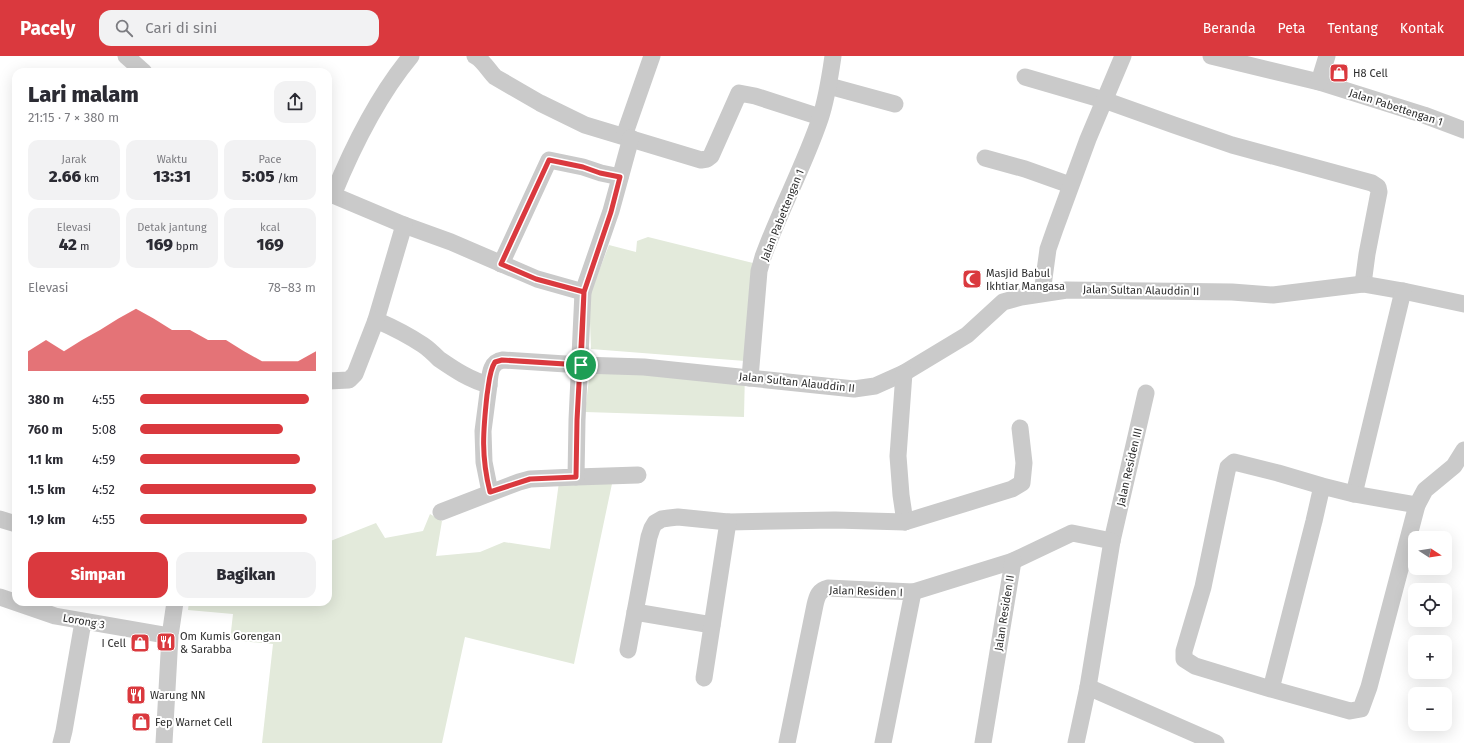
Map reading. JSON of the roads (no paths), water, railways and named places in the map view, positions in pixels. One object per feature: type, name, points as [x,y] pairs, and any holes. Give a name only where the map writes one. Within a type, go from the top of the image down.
[{"type":"street","points":[[126,56],[140,68]]},
{"type":"street","points":[[332,190],[366,124],[400,69],[410,56]]},
{"type":"street","points":[[576,477],[577,420],[584,292],[611,212],[620,177],[627,137],[652,56]]},
{"type":"street","name":"Jalan Pabettengan 1","points":[[750,378],[759,271],[763,257],[806,157],[820,117],[829,86],[833,56]]},
{"type":"street","points":[[1042,293],[1048,249],[1070,185],[1122,56]]},
{"type":"street","points":[[1319,82],[1327,56]]},
{"type":"street","points":[[478,57],[489,72],[495,77],[540,103],[585,125],[701,160],[707,159],[711,156],[738,94],[741,92],[820,117]]},
{"type":"street","name":"Jalan Pabettengan 1","points":[[1216,57],[1319,82],[1424,115],[1464,130]]},
{"type":"street","points":[[1025,77],[1104,100],[1232,145],[1376,185],[1379,192],[1378,203],[1367,254],[1363,284]]},
{"type":"street","points":[[829,86],[895,104]]},
{"type":"street","points":[[985,158],[1025,169],[1070,185]]},
{"type":"street","points":[[501,264],[549,160],[620,177]]},
{"type":"street","points":[[332,195],[404,225],[451,242],[536,279],[584,292]]},
{"type":"street","points":[[332,381],[349,380],[355,374],[376,320],[404,225]]},
{"type":"street","name":"Jalan Sultan Alauddin II","points":[[490,492],[484,462],[483,431],[493,365],[499,360],[644,367],[854,389],[875,386],[904,373],[967,335],[1003,302],[1042,293],[1083,289],[1232,292],[1273,295],[1363,284],[1464,304]]},
{"type":"street","points":[[1354,494],[1403,291]]},
{"type":"street","points":[[376,320],[402,332],[424,345],[438,358],[463,375],[489,385]]},
{"type":"street","points":[[904,373],[898,456],[905,522]]},
{"type":"street","name":"Jalan Residen III","points":[[1076,743],[1088,687],[1112,542],[1146,393]]},
{"type":"street","points":[[628,650],[649,537],[655,523],[662,519],[678,517],[728,522],[835,520],[905,522],[1012,489],[1022,484],[1024,463],[1020,428]]},
{"type":"street","points":[[1417,505],[1354,494],[1234,462],[1228,467],[1203,588],[1184,651],[1184,659],[1195,666],[1271,689],[1350,711],[1361,709],[1367,693],[1417,505],[1425,490],[1454,466],[1464,450]]},
{"type":"street","points":[[441,512],[490,492],[530,479],[638,475]]},
{"type":"street","points":[[1271,689],[1322,486]]},
{"type":"street","points":[[0,520],[12,523]]},
{"type":"street","points":[[704,678],[728,522]]},
{"type":"street","points":[[1012,561],[1072,533],[1112,542]]},
{"type":"street","name":"Jalan Residen II","points":[[913,592],[1012,561],[983,743]]},
{"type":"street","name":"Jalan Residen I","points":[[787,743],[815,605],[818,594],[824,589],[828,588],[913,592],[882,743]]},
{"type":"street","name":"Lorong 3","points":[[0,597],[12,601]]},
{"type":"street","name":"Lorong 3","points":[[26,606],[55,616],[170,636]]},
{"type":"street","points":[[164,743],[170,636],[175,606]]},
{"type":"street","points":[[635,612],[712,625]]},
{"type":"street","points":[[61,743],[66,724],[84,622]]},
{"type":"street","points":[[1088,687],[1216,743]]},
{"type":"place","name":"H8 Cell","points":[[1339,73]]},
{"type":"place","name":"Masjid Babul Ikhtiar Mangasa","points":[[972,279]]},
{"type":"place","name":"Om Kumis Gorengan & Sarabba","points":[[166,642]]},
{"type":"place","name":"I Cell","points":[[140,643]]},
{"type":"place","name":"Warung NN","points":[[136,695]]},
{"type":"place","name":"Fep Warnet Cell","points":[[141,722]]}]
